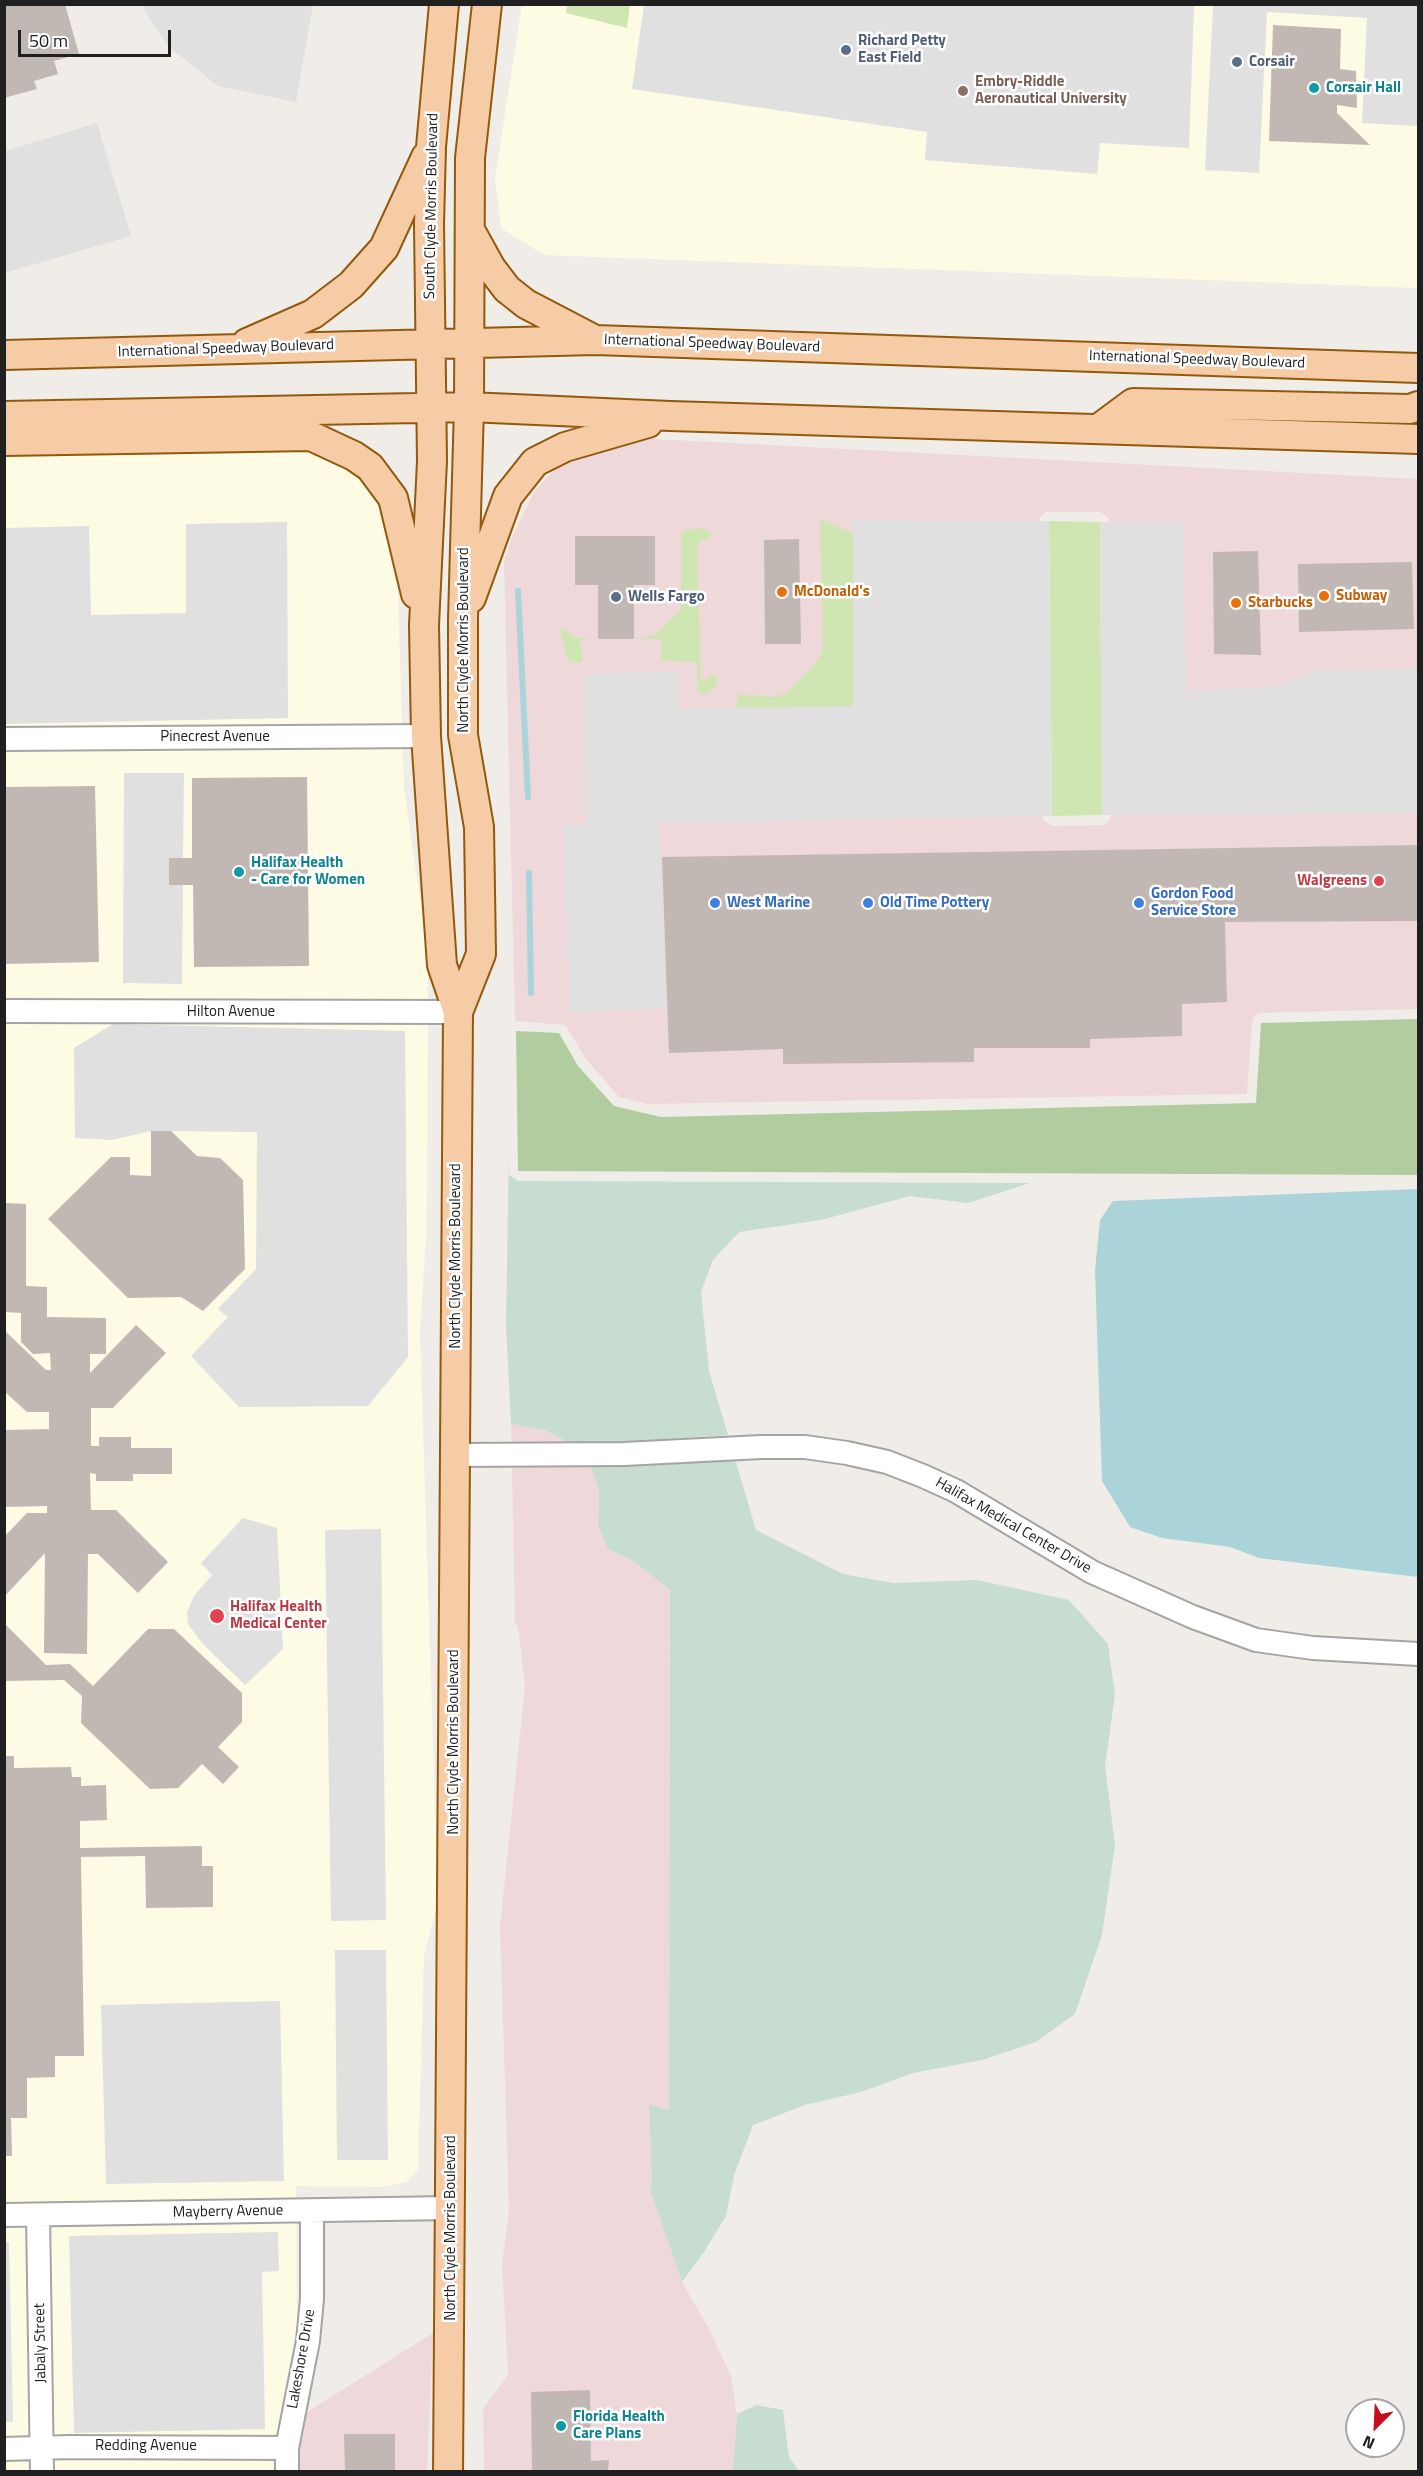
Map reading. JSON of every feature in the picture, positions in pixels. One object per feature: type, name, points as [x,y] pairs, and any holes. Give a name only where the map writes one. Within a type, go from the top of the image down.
[{"type":"main road","name":"South Clyde Morris Boulevard","points":[[431,409],[431,147],[444,4]]},
{"type":"main road","points":[[469,407],[470,158],[487,4]]},
{"type":"main road","points":[[235,348],[313,314],[351,285],[384,248],[431,147]]},
{"type":"main road","points":[[468,221],[470,234],[507,289],[526,304],[595,340]]},
{"type":"main road","name":"International Speedway Boulevard","points":[[4,355],[595,340],[1419,368]]},
{"type":"main road","points":[[1098,429],[1133,403],[1410,409],[1419,406]]},
{"type":"main road","points":[[4,416],[469,407],[670,416],[1419,439]]},
{"type":"main road","name":"North Clyde Morris Boulevard","points":[[458,1012],[481,954],[479,827],[463,735],[463,620],[469,407]]},
{"type":"main road","name":"North Clyde Morris Boulevard","points":[[431,409],[432,461],[424,625],[426,736],[442,965],[458,1012],[448,2472]]},
{"type":"main road","points":[[463,620],[508,496],[536,462],[565,447],[670,416]]},
{"type":"main road","points":[[4,441],[311,436],[354,456],[370,467],[393,498],[424,625]]},
{"type":"street","name":"Pinecrest Avenue","points":[[4,739],[426,736]]},
{"type":"street","name":"Hilton Avenue","points":[[4,1011],[458,1012]]},
{"type":"street","name":"Halifax Medical Center Drive","points":[[455,1455],[624,1454],[761,1446],[805,1447],[847,1453],[887,1462],[956,1491],[1092,1572],[1193,1617],[1256,1640],[1312,1648],[1419,1654]]},
{"type":"street","name":"Mayberry Avenue","points":[[4,2216],[451,2208]]},
{"type":"street","name":"Lakeshore Drive","points":[[287,2472],[287,2448],[308,2341],[312,2299],[312,2211]]},
{"type":"street","name":"Jabaly Street","points":[[38,2215],[44,2447],[42,2472]]},
{"type":"street","name":"Redding Avenue","points":[[4,2449],[44,2447],[287,2448]]},
{"type":"shaded area","points":[[143,5],[313,5],[296,102],[218,86],[168,46]]},
{"type":"shaded area","name":"Embry-Riddle Aeronautical University","points":[[522,5],[1418,5],[1418,288],[544,255],[501,228],[495,178]]},
{"type":"shaded area","points":[[644,5],[1194,5],[1189,148],[1100,143],[1097,174],[925,160],[927,132],[632,89]]},
{"type":"shaded area","name":"Corsair","points":[[1213,5],[1418,5],[1417,126],[1362,123],[1367,18],[1267,12],[1259,173],[1205,170]]},
{"type":"shaded area","points":[[97,123],[131,236],[5,273],[5,151]]},
{"type":"shaded area","points":[[636,438],[1418,479],[1418,1009],[1259,1013],[1254,1017],[1252,1023],[1247,1094],[647,1104],[619,1097],[586,1059],[565,1025],[515,1021],[504,563],[512,537],[534,492],[556,468],[593,451]],"holes":[[[1046,512],[1101,512],[1109,518],[1111,815],[1109,821],[1104,825],[1052,826],[1043,820],[1039,522],[1041,516]]]},
{"type":"shaded area","name":"Halifax Health Medical Center","points":[[284,446],[332,458],[356,476],[380,509],[397,563],[404,788],[428,954],[427,1222],[420,1331],[438,1902],[424,1955],[418,2169],[407,2182],[382,2187],[296,2186],[297,2327],[279,2420],[273,2471],[5,2471],[4,452]]},
{"type":"shaded area","points":[[853,520],[1049,521],[1052,816],[659,823],[667,1008],[569,1013],[563,825],[586,824],[585,674],[678,671],[679,709],[853,706]]},
{"type":"shaded area","points":[[287,522],[288,718],[5,724],[5,528],[89,526],[91,615],[186,613],[186,524]]},
{"type":"shaded area","points":[[1100,522],[1183,522],[1186,691],[1277,687],[1315,671],[1418,669],[1418,813],[1102,815]]},
{"type":"shaded area","points":[[124,773],[184,773],[183,858],[169,859],[169,885],[183,885],[182,984],[123,983]]},
{"type":"shaded area","points":[[113,1024],[405,1031],[408,1357],[368,1406],[239,1407],[191,1356],[228,1317],[218,1309],[256,1269],[257,1132],[151,1131],[112,1140],[75,1138],[74,1048]]},
{"type":"shaded area","points":[[511,1424],[545,1430],[577,1447],[590,1465],[599,1490],[598,1526],[608,1549],[635,1562],[670,1590],[669,2110],[649,2104],[652,2187],[649,2187],[682,2282],[709,2329],[731,2376],[737,2416],[733,2471],[484,2471],[483,2409],[508,2375],[502,2264],[509,2210],[500,1926],[525,1687],[519,1633],[515,1621]]},
{"type":"shaded area","points":[[243,1518],[277,1528],[283,1649],[245,1685],[202,1643],[188,1624],[187,1612],[194,1596],[212,1575],[201,1563]]},
{"type":"shaded area","points":[[381,1529],[386,1920],[331,1921],[325,1530]]},
{"type":"shaded area","points":[[335,1950],[386,1950],[388,2160],[337,2160]]},
{"type":"shaded area","points":[[280,2001],[284,2181],[106,2184],[101,2005]]},
{"type":"shaded area","points":[[278,2232],[279,2271],[262,2272],[265,2429],[74,2433],[69,2236]]},
{"type":"shaded area","points":[[4,2242],[9,2242],[13,2422],[4,2422]]},
{"type":"shaded area","points":[[433,2333],[427,2471],[297,2472],[297,2448],[304,2414]]},
{"type":"green space","points":[[567,5],[630,5],[627,28],[566,13]]},
{"type":"green space","points":[[820,519],[853,533],[853,706],[737,708],[738,694],[774,697],[789,691],[817,661],[823,649]]},
{"type":"green space","points":[[1049,521],[1100,522],[1102,815],[1052,816]]},
{"type":"green space","points":[[701,528],[709,530],[712,535],[697,544],[701,681],[715,675],[718,677],[715,687],[706,693],[698,692],[697,662],[661,661],[661,639],[634,639],[655,635],[681,609],[681,531]]},
{"type":"green space","points":[[562,627],[576,638],[598,639],[580,640],[583,662],[571,663],[566,655],[560,631]]},
{"type":"green space","points":[[1418,1019],[1418,1175],[518,1171],[516,1031],[559,1033],[578,1066],[614,1106],[661,1117],[1256,1103],[1261,1023]]},
{"type":"green space","points":[[509,1146],[509,1175],[518,1181],[1030,1183],[968,1203],[910,1196],[821,1220],[739,1232],[713,1260],[701,1292],[709,1371],[728,1435],[614,1443],[613,1466],[735,1459],[756,1530],[843,1574],[893,1583],[977,1580],[1069,1600],[1108,1644],[1115,1695],[1105,1766],[1115,1845],[1102,1935],[1075,2014],[1036,2042],[982,2060],[913,2073],[861,2092],[805,2105],[753,2125],[734,2175],[726,2216],[682,2282],[649,2187],[652,2187],[649,2104],[669,2110],[670,1590],[635,1562],[608,1549],[598,1526],[599,1490],[590,1465],[577,1447],[545,1430],[511,1424],[506,1325]]},
{"type":"green space","points":[[756,2405],[783,2410],[789,2457],[799,2471],[733,2471],[737,2414]]},
{"type":"water","points":[[1418,1189],[1418,1577],[1259,1558],[1230,1547],[1162,1538],[1130,1527],[1102,1481],[1095,1270],[1100,1220],[1113,1201]]},
{"type":"building","points":[[4,4],[65,4],[79,54],[54,61],[58,74],[34,81],[37,89],[4,98]]},
{"type":"building","name":"Corsair Hall","points":[[1273,25],[1341,29],[1340,69],[1356,71],[1357,108],[1337,105],[1337,113],[1370,145],[1269,141]]},
{"type":"building","name":"Wells Fargo","points":[[575,536],[655,536],[655,585],[634,585],[634,639],[598,639],[598,585],[575,585]]},
{"type":"building","name":"McDonald's","points":[[799,539],[801,644],[765,644],[764,540]]},
{"type":"building","name":"Starbucks","points":[[1258,551],[1261,655],[1214,654],[1213,552]]},
{"type":"building","points":[[1412,562],[1414,629],[1299,632],[1298,564]]},
{"type":"building","name":"Halifax Health - Care for Women","points":[[307,777],[309,966],[194,967],[193,885],[169,885],[169,858],[192,858],[192,778]]},
{"type":"building","points":[[95,786],[99,962],[4,964],[4,787]]},
{"type":"building","points":[[1418,845],[1418,921],[1225,922],[1227,1002],[1182,1004],[1182,1036],[1090,1039],[1090,1048],[974,1048],[974,1062],[783,1064],[783,1049],[669,1053],[662,857]]},
{"type":"building","points":[[151,1131],[171,1131],[197,1156],[220,1158],[243,1180],[245,1269],[203,1311],[181,1297],[128,1298],[48,1219],[111,1157],[130,1157],[130,1175],[151,1176]]},
{"type":"building","points":[[4,1203],[26,1204],[26,1286],[47,1287],[47,1317],[106,1318],[106,1354],[90,1354],[90,1373],[136,1325],[166,1353],[113,1408],[91,1408],[91,1446],[99,1446],[99,1437],[131,1437],[131,1448],[172,1448],[172,1474],[133,1474],[133,1481],[96,1481],[96,1474],[90,1473],[91,1510],[116,1510],[168,1562],[138,1593],[98,1554],[88,1554],[87,1654],[44,1653],[45,1553],[4,1597],[4,1537],[27,1513],[47,1513],[47,1506],[4,1507],[4,1430],[49,1429],[49,1412],[27,1412],[4,1391],[4,1330],[46,1370],[51,1370],[50,1353],[33,1354],[21,1342],[21,1313],[4,1312]]},
{"type":"building","name":"Halifax Health Medical Center","points":[[4,1623],[46,1665],[70,1664],[93,1686],[148,1629],[174,1629],[242,1693],[242,1722],[218,1747],[239,1767],[223,1784],[202,1764],[178,1788],[150,1789],[81,1723],[82,1696],[64,1680],[4,1681]]},
{"type":"building","points":[[4,1756],[14,1756],[14,1768],[71,1767],[72,1777],[81,1777],[81,1786],[106,1785],[107,1820],[80,1821],[80,1848],[202,1846],[202,1866],[213,1866],[213,1907],[146,1908],[145,1856],[81,1857],[84,2056],[55,2056],[55,2077],[27,2078],[27,2118],[11,2118],[12,2156],[4,2156]]},
{"type":"building","name":"Florida Health Care Plans","points":[[590,2390],[591,2461],[609,2460],[608,2472],[532,2472],[531,2392]]},
{"type":"building","points":[[344,2434],[395,2434],[395,2472],[345,2472]]},
{"type":"waterway","points":[[518,591],[528,797]]},
{"type":"waterway","points":[[529,873],[531,993]]},
{"type":"place","name":"Richard Petty East Field","points":[[846,50]]},
{"type":"place","name":"Corsair","points":[[1237,62]]},
{"type":"place","name":"Corsair Hall","points":[[1314,88]]},
{"type":"place","name":"Embry-Riddle Aeronautical University","points":[[963,91]]},
{"type":"place","name":"McDonald's","points":[[782,592]]},
{"type":"place","name":"Subway","points":[[1324,596]]},
{"type":"place","name":"Wells Fargo","points":[[616,597]]},
{"type":"place","name":"Starbucks","points":[[1236,603]]},
{"type":"place","name":"Halifax Health - Care for Women","points":[[239,872]]},
{"type":"place","name":"Walgreens","points":[[1379,881]]},
{"type":"place","name":"West Marine","points":[[715,903]]},
{"type":"place","name":"Old Time Pottery","points":[[868,903]]},
{"type":"place","name":"Gordon Food Service Store","points":[[1139,903]]},
{"type":"place","name":"Halifax Health Medical Center","points":[[217,1616]]},
{"type":"place","name":"Florida Health Care Plans","points":[[561,2426]]}]
